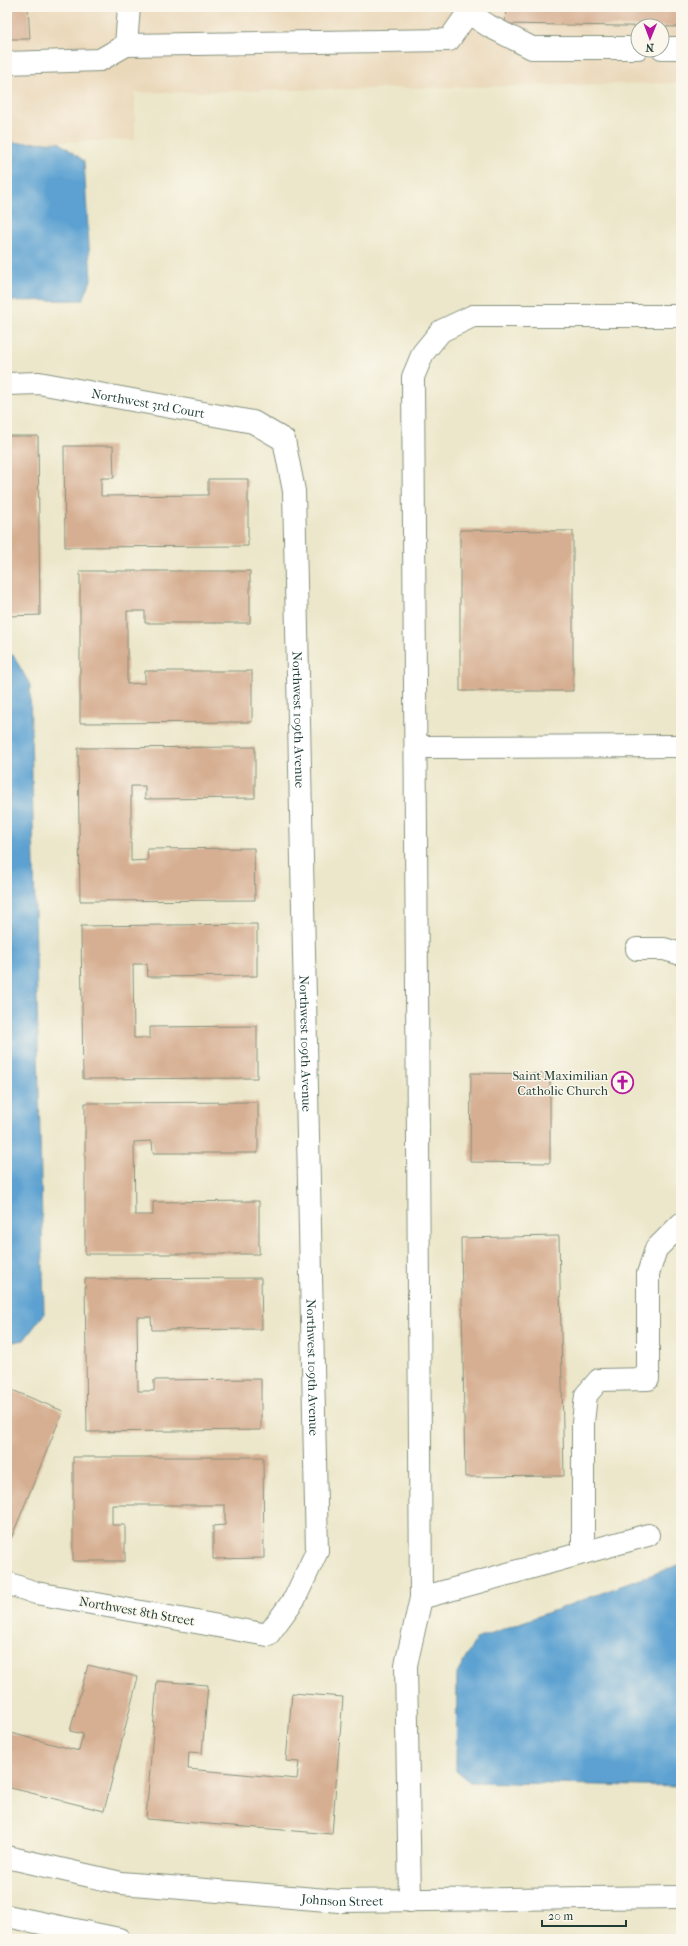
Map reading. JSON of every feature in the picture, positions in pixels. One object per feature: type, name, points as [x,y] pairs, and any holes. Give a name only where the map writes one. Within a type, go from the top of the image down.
[{"type":"street","points":[[126,45],[129,7]]},
{"type":"street","points":[[7,63],[100,60],[126,45],[449,40],[471,10],[489,26],[532,48],[630,48]]},
{"type":"street","points":[[670,48],[681,48]]},
{"type":"street","points":[[410,1901],[406,1665],[422,1598],[413,377],[423,353],[442,331],[473,316],[681,316]]},
{"type":"street","name":"Northwest 3rd Court","points":[[7,384],[39,383],[254,422],[284,440]]},
{"type":"street","name":"Northwest 109th Avenue","points":[[268,1634],[295,1598],[317,1551],[294,491],[284,440]]},
{"type":"street","points":[[416,747],[681,746]]},
{"type":"street","points":[[636,949],[672,951],[681,970]]},
{"type":"street","points":[[582,1553],[583,1424],[586,1395],[600,1380],[648,1379],[648,1274],[656,1249],[681,1224]]},
{"type":"street","points":[[422,1598],[648,1535]]},
{"type":"street","name":"Northwest 8th Street","points":[[7,1583],[36,1593],[268,1634]]},
{"type":"street","name":"Johnson Street","points":[[7,1857],[121,1883],[339,1901],[681,1897]]},
{"type":"street","points":[[7,1916],[119,1939]]},
{"type":"shaded area","points":[[7,7],[681,7],[681,83],[135,93],[135,140],[7,143]]},
{"type":"water","points":[[59,142],[84,161],[91,280],[83,300],[7,301],[7,143]]},
{"type":"water","points":[[7,655],[13,655],[30,685],[44,1314],[24,1340],[7,1343]]},
{"type":"water","points":[[681,1564],[681,1787],[470,1782],[456,1771],[457,1674],[476,1639]]},
{"type":"building","points":[[7,7],[28,7],[30,39],[7,39]]},
{"type":"building","points":[[506,7],[681,7],[681,27],[670,27],[670,18],[630,18],[630,26],[505,24]]},
{"type":"building","points":[[7,436],[38,436],[40,615],[7,616]]},
{"type":"building","points":[[64,446],[113,446],[114,478],[101,478],[101,496],[208,495],[208,479],[248,479],[248,546],[65,547]]},
{"type":"building","points":[[460,530],[573,531],[573,691],[460,691]]},
{"type":"building","points":[[80,571],[250,571],[250,623],[145,623],[145,611],[127,611],[127,684],[145,683],[145,671],[252,671],[252,722],[80,723]]},
{"type":"building","points":[[255,747],[255,798],[145,799],[145,786],[131,786],[131,861],[148,860],[147,849],[254,848],[255,900],[80,901],[78,748]]},
{"type":"building","points":[[257,924],[257,976],[148,977],[147,964],[133,964],[134,1038],[150,1038],[150,1027],[257,1026],[257,1078],[83,1079],[81,926]]},
{"type":"building","points":[[471,1073],[550,1074],[550,1163],[470,1162]]},
{"type":"building","points":[[258,1102],[258,1153],[153,1153],[152,1141],[134,1142],[135,1215],[153,1215],[153,1202],[259,1201],[259,1254],[85,1254],[85,1103]]},
{"type":"building","points":[[559,1236],[564,1476],[465,1477],[461,1238]]},
{"type":"building","points":[[261,1278],[262,1329],[152,1330],[151,1317],[137,1317],[138,1391],[154,1391],[154,1380],[261,1379],[261,1430],[87,1432],[85,1279]]},
{"type":"building","points":[[7,1388],[63,1411],[10,1541],[7,1540]]},
{"type":"building","points":[[73,1457],[263,1457],[264,1558],[213,1559],[213,1526],[225,1525],[225,1505],[112,1505],[112,1525],[125,1525],[125,1561],[73,1561]]},
{"type":"building","points":[[88,1665],[138,1677],[104,1811],[7,1787],[7,1732],[79,1751],[83,1734],[70,1731]]},
{"type":"building","points":[[157,1681],[208,1685],[202,1753],[189,1752],[188,1769],[297,1779],[299,1762],[286,1761],[292,1693],[343,1697],[332,1834],[146,1819]]},
{"type":"place","name":"Saint Maximilian Catholic Church","points":[[623,1082]]}]
